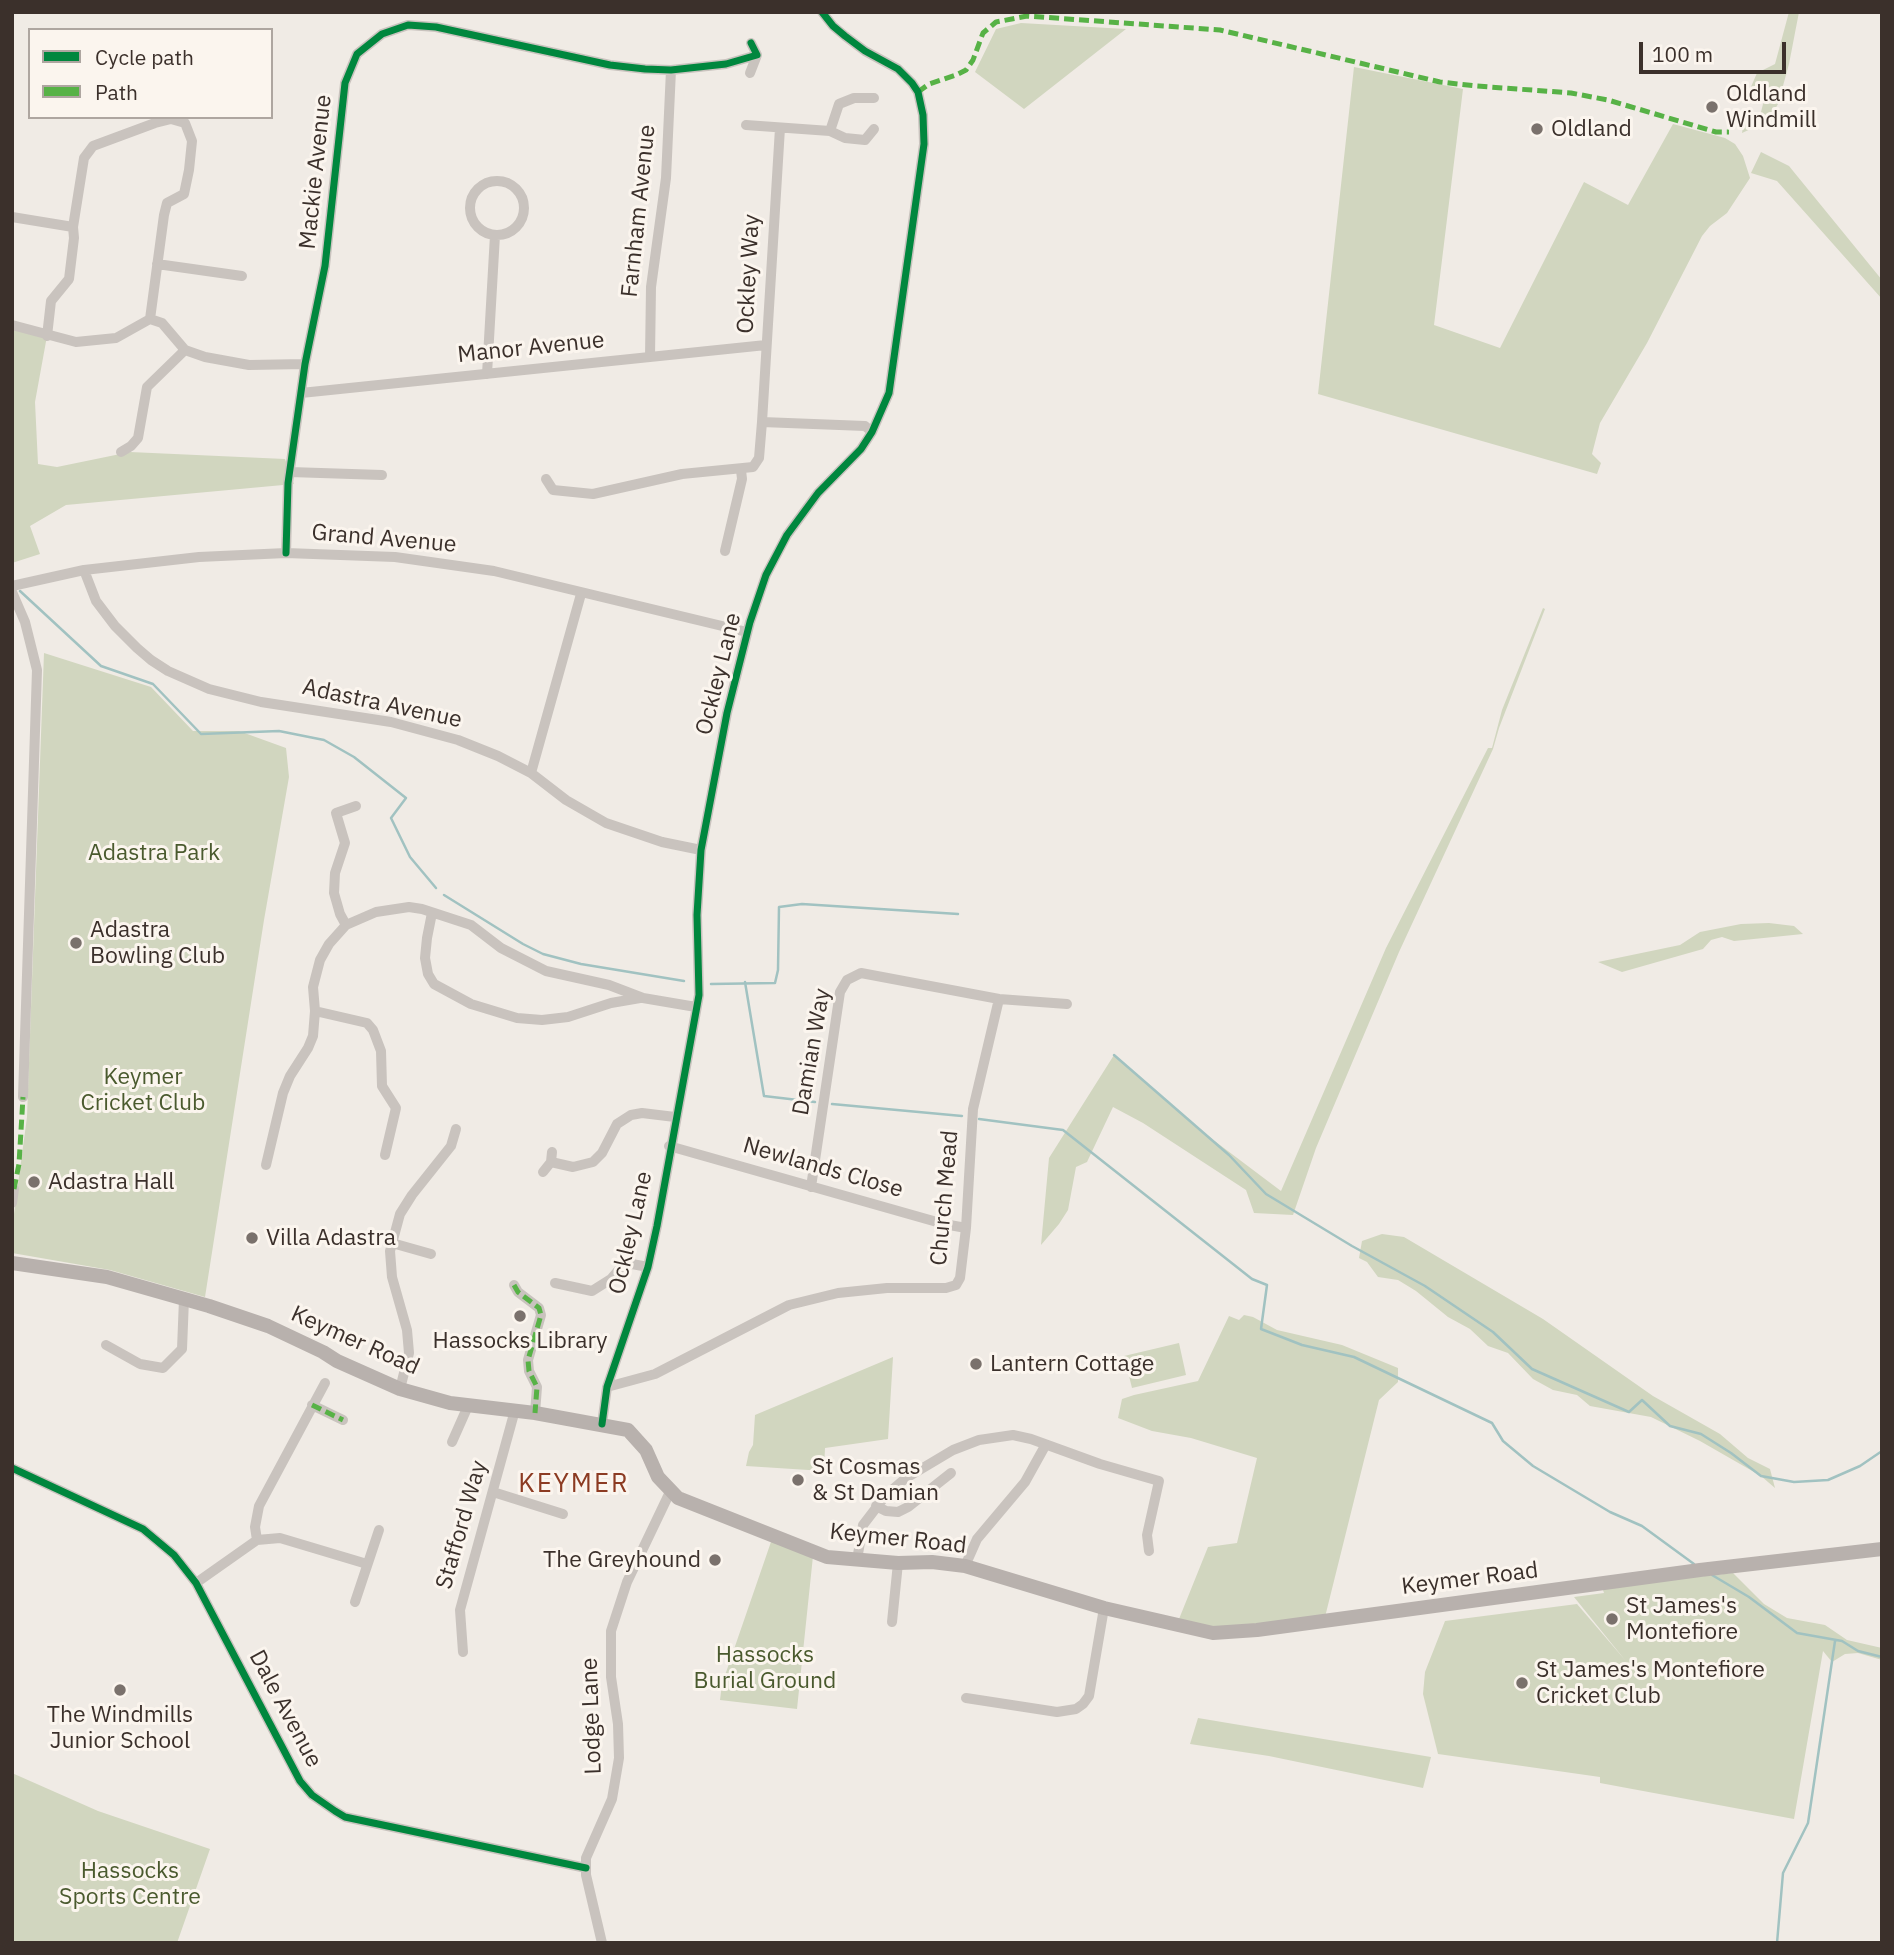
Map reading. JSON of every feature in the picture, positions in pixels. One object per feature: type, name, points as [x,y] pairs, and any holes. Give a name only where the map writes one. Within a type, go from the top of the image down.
[{"type":"main road","name":"Keymer Road","points":[[12,1263],[107,1277],[268,1326],[323,1352],[337,1362],[400,1389],[468,1406],[515,1410],[628,1430],[646,1450],[659,1477],[670,1492],[689,1503],[827,1558],[965,1566],[1104,1608],[1213,1633],[1227,1634],[1882,1549]]},
{"type":"street","name":"Ockley Lane","points":[[602,1424],[607,1387],[648,1266],[696,1007],[701,850],[727,713],[747,632],[766,575],[787,535],[818,494],[861,449],[872,432],[889,393],[924,144],[923,115],[918,92],[912,83],[898,69],[865,51],[845,36],[822,12]]},
{"type":"street","name":"Mackie Avenue","points":[[286,553],[290,472],[305,364],[326,266],[345,83],[357,54],[382,34],[408,25],[436,26],[610,65],[670,70],[726,64],[757,55]]},
{"type":"street","points":[[750,73],[757,55],[751,43]]},
{"type":"street","name":"Farnham Avenue","points":[[650,357],[651,287],[666,178],[670,70]]},
{"type":"street","points":[[830,131],[839,104],[854,98],[874,98]]},
{"type":"street","points":[[47,336],[51,301],[69,279],[73,227],[84,158],[93,146],[171,119],[186,123],[189,130],[192,141],[189,170],[184,194],[167,203],[150,318]]},
{"type":"street","points":[[746,125],[830,131],[845,138],[865,141],[874,129]]},
{"type":"street","name":"Ockley Way","points":[[725,551],[743,479],[741,470],[753,467],[758,458],[780,128]]},
{"type":"street","points":[[497,181],[514,187],[520,194],[524,210],[522,218],[511,232],[495,236],[478,228],[470,212],[474,194],[480,187],[497,181]]},
{"type":"street","points":[[12,217],[73,227]]},
{"type":"street","points":[[487,374],[495,236]]},
{"type":"street","points":[[157,264],[242,276]]},
{"type":"street","points":[[150,318],[162,323],[185,350],[205,358],[249,365],[305,364]]},
{"type":"street","points":[[12,324],[76,342],[116,338],[150,318]]},
{"type":"street","name":"Manor Avenue","points":[[301,393],[766,345]]},
{"type":"street","points":[[121,452],[138,438],[148,387],[185,350]]},
{"type":"street","points":[[762,422],[865,426],[872,432]]},
{"type":"street","points":[[546,479],[553,490],[593,494],[682,474],[741,470]]},
{"type":"street","points":[[290,472],[382,475]]},
{"type":"street","name":"Grand Avenue","points":[[12,586],[85,570],[200,557],[286,553],[359,555],[445,562],[494,571],[747,632]]},
{"type":"street","name":"Adastra Avenue","points":[[85,570],[96,601],[136,648],[169,671],[208,689],[261,702],[316,709],[424,730],[478,747],[531,773],[566,800],[606,823],[662,842],[701,850]]},
{"type":"street","points":[[12,592],[25,622],[37,670],[23,1097]]},
{"type":"street","points":[[531,773],[581,594]]},
{"type":"street","points":[[323,817],[356,806]]},
{"type":"street","points":[[336,813],[345,843],[335,873],[334,893],[346,925]]},
{"type":"street","points":[[266,1165],[279,1107],[290,1076],[309,1048],[313,1036],[313,987],[320,960],[329,944],[346,925],[376,912],[409,907],[432,913],[471,925],[501,948],[546,971],[610,985],[643,998],[696,1007]]},
{"type":"street","points":[[432,913],[425,958],[428,974],[434,984],[471,1004],[517,1018],[542,1020],[568,1017],[611,1003],[643,998]]},
{"type":"street","name":"Damian Way","points":[[811,1187],[841,992],[848,980],[861,973],[999,999],[1067,1004]]},
{"type":"street","name":"Church Mead","points":[[607,1387],[655,1374],[720,1343],[764,1316],[789,1305],[838,1293],[887,1288],[946,1288],[956,1285],[960,1278],[966,1228],[973,1109],[999,999]]},
{"type":"street","points":[[315,1011],[367,1023],[373,1030],[381,1051],[382,1086],[396,1108],[385,1155]]},
{"type":"street","points":[[549,1162],[573,1167],[593,1162],[602,1153],[617,1124],[631,1115],[642,1113],[675,1117]]},
{"type":"street","points":[[400,1389],[409,1353],[407,1331],[392,1277],[390,1251],[400,1214],[451,1146],[456,1129]]},
{"type":"street","name":"Newlands Close","points":[[669,1146],[966,1228]]},
{"type":"street","points":[[12,1203],[14,1189]]},
{"type":"street","points":[[392,1243],[431,1254]]},
{"type":"street","points":[[555,1283],[592,1291],[611,1279],[622,1265],[648,1266]]},
{"type":"street","points":[[514,1285],[518,1292],[540,1308],[541,1315],[528,1360],[537,1387],[535,1413]]},
{"type":"street","points":[[106,1345],[140,1364],[163,1368],[182,1349],[184,1299]]},
{"type":"street","points":[[257,1539],[255,1527],[259,1506],[325,1383]]},
{"type":"street","points":[[312,1405],[344,1420]]},
{"type":"street","points":[[452,1442],[468,1406]]},
{"type":"street","name":"Stafford Way","points":[[463,1652],[460,1610],[515,1410]]},
{"type":"street","points":[[857,1560],[863,1525],[876,1506],[906,1478],[935,1459],[979,1440],[1013,1436],[1159,1481],[1147,1535],[1149,1551]]},
{"type":"street","points":[[965,1566],[977,1539],[1025,1482],[1045,1446]]},
{"type":"street","name":"Dale Avenue","points":[[12,1468],[143,1529],[174,1555],[196,1583],[300,1780],[313,1795],[335,1811],[345,1817],[586,1868]]},
{"type":"street","points":[[876,1506],[886,1511],[898,1511],[908,1507],[951,1474]]},
{"type":"street","points":[[493,1492],[563,1514]]},
{"type":"street","name":"Lodge Lane","points":[[602,1943],[586,1868],[588,1849],[612,1799],[619,1758],[618,1724],[611,1677],[611,1631],[627,1581],[670,1492]]},
{"type":"street","points":[[355,1602],[379,1530]]},
{"type":"street","points":[[196,1583],[257,1539],[280,1538],[367,1564]]},
{"type":"street","points":[[892,1622],[898,1563]]},
{"type":"street","points":[[966,1698],[1057,1712],[1076,1709],[1088,1696],[1104,1608]]},
{"type":"green space","points":[[1789,12],[1799,12],[1778,104],[1768,121],[1742,133],[1744,121],[1760,116],[1766,92],[1747,96],[1757,73],[1775,64]]},
{"type":"green space","points":[[1021,23],[1126,29],[1024,109],[975,72],[996,29]]},
{"type":"green space","points":[[1354,67],[1463,89],[1434,325],[1500,348],[1584,182],[1628,205],[1673,124],[1725,138],[1735,144],[1743,156],[1750,178],[1727,213],[1702,236],[1647,343],[1600,423],[1592,454],[1601,463],[1597,474],[1318,394]]},
{"type":"green space","points":[[1761,152],[1789,166],[1882,280],[1882,299],[1777,181],[1751,173]]},
{"type":"green space","points":[[12,325],[47,336],[35,402],[38,464],[57,467],[130,452],[285,459],[294,484],[66,505],[30,526],[40,554],[12,563]]},
{"type":"green space","points":[[1543,608],[1545,609],[1493,749],[1399,952],[1316,1148],[1293,1215],[1254,1213],[1246,1190],[1143,1123],[1113,1107],[1087,1162],[1076,1167],[1068,1210],[1041,1245],[1049,1158],[1114,1055],[1204,1133],[1281,1191],[1386,948],[1488,748],[1492,748],[1502,710]]},
{"type":"green space","name":"Adastra Park","points":[[44,653],[151,687],[193,731],[239,731],[286,748],[289,777],[205,1297],[110,1270],[12,1253],[12,1229],[27,1117]]},
{"type":"green space","points":[[1741,924],[1794,926],[1803,934],[1734,941],[1722,937],[1711,940],[1703,949],[1622,972],[1598,962],[1680,945],[1700,932]]},
{"type":"green space","points":[[1382,1234],[1404,1237],[1543,1319],[1653,1396],[1720,1434],[1748,1458],[1770,1469],[1775,1488],[1761,1476],[1700,1441],[1651,1417],[1590,1406],[1577,1395],[1553,1390],[1533,1379],[1508,1353],[1488,1346],[1470,1329],[1448,1317],[1416,1291],[1398,1280],[1378,1277],[1367,1262],[1359,1258],[1362,1241]]},
{"type":"green space","points":[[1244,1315],[1277,1330],[1342,1345],[1398,1368],[1398,1382],[1379,1400],[1324,1621],[1257,1630],[1177,1624],[1208,1547],[1237,1543],[1257,1458],[1191,1438],[1152,1431],[1118,1418],[1122,1399],[1198,1381],[1229,1316],[1239,1320]]},
{"type":"green space","points":[[1179,1343],[1186,1375],[1132,1388],[1124,1356]]},
{"type":"green space","points":[[893,1357],[888,1439],[825,1448],[824,1471],[746,1466],[753,1445],[755,1415]]},
{"type":"green space","name":"Hassocks Burial Ground","points":[[772,1539],[813,1556],[797,1709],[720,1700],[722,1684]]},
{"type":"green space","points":[[1733,1573],[1764,1604],[1787,1618],[1825,1625],[1847,1640],[1882,1648],[1882,1660],[1858,1653],[1845,1654],[1832,1662],[1823,1651],[1794,1819],[1600,1783],[1600,1777],[1438,1754],[1423,1694],[1425,1672],[1445,1621],[1577,1604],[1625,1660],[1574,1597],[1604,1593],[1602,1587]]},
{"type":"green space","points":[[1198,1718],[1431,1757],[1423,1788],[1269,1756],[1190,1744]]},
{"type":"green space","name":"Hassocks Sports Centre","points":[[12,1773],[98,1811],[210,1849],[177,1943],[12,1943]]},
{"type":"waterway","points":[[20,591],[101,666],[153,684],[201,734],[279,731],[324,740],[354,757],[406,798],[391,818],[410,857],[436,888]]},
{"type":"waterway","points":[[444,895],[543,954],[581,964],[684,981]]},
{"type":"waterway","points":[[711,984],[775,983],[778,970],[779,907],[802,904],[958,914]]},
{"type":"waterway","points":[[745,982],[764,1096],[815,1102]]},
{"type":"waterway","points":[[1114,1055],[1229,1155],[1266,1194],[1425,1286],[1493,1332],[1532,1369],[1629,1412],[1642,1400],[1670,1426],[1701,1434],[1761,1476],[1794,1482],[1828,1480],[1860,1466],[1882,1451]]},
{"type":"waterway","points":[[832,1104],[962,1116]]},
{"type":"waterway","points":[[979,1119],[1063,1130],[1252,1279],[1267,1285],[1261,1329],[1302,1345],[1354,1357],[1492,1423],[1503,1441],[1533,1466],[1610,1512],[1642,1526],[1694,1564]]},
{"type":"waterway","points":[[1712,1575],[1749,1597],[1797,1633],[1842,1641],[1858,1651],[1882,1657]]},
{"type":"waterway","points":[[1777,1943],[1783,1873],[1808,1823],[1835,1641]]},
{"type":"marked path","points":[[918,92],[929,84],[966,70],[973,60],[983,33],[996,22],[1027,16],[1220,30],[1440,82],[1571,93],[1608,100],[1716,132],[1729,132]]},
{"type":"marked path","points":[[14,1189],[19,1164],[23,1097]]},
{"type":"marked path","points":[[514,1285],[518,1292],[539,1308],[541,1315],[528,1360],[529,1371],[537,1387],[535,1413]]},
{"type":"marked path","points":[[312,1405],[343,1420]]},
{"type":"cycle path","points":[[602,1424],[607,1387],[648,1267],[657,1226],[699,995],[697,915],[701,850],[727,713],[750,622],[766,575],[787,535],[818,493],[861,449],[872,432],[889,393],[924,144],[923,115],[918,92],[912,83],[898,69],[865,51],[845,36],[822,12]]},
{"type":"cycle path","points":[[286,553],[288,483],[305,364],[325,266],[345,83],[357,54],[382,34],[408,25],[436,27],[610,65],[645,69],[671,70],[726,64],[757,55],[751,43]]},
{"type":"cycle path","points":[[12,1468],[143,1529],[174,1555],[196,1583],[300,1781],[312,1795],[345,1817],[586,1868]]},
{"type":"place","name":"Oldland Windmill","points":[[1712,107]]},
{"type":"place","name":"Oldland","points":[[1537,129]]},
{"type":"place","name":"Adastra Bowling Club","points":[[76,943]]},
{"type":"place","name":"Adastra Hall","points":[[34,1182]]},
{"type":"place","name":"Villa Adastra","points":[[252,1238]]},
{"type":"place","name":"Hassocks Library","points":[[520,1316]]},
{"type":"place","name":"Lantern Cottage","points":[[976,1364]]},
{"type":"place","name":"St Cosmas & St Damian","points":[[798,1480]]},
{"type":"place","name":"The Greyhound","points":[[715,1560]]},
{"type":"place","name":"St James's Montefiore","points":[[1612,1619]]},
{"type":"place","name":"St James's Montefiore Cricket Club","points":[[1522,1683]]},
{"type":"place","name":"The Windmills Junior School","points":[[120,1690]]},
{"type":"district","name":"KEYMER","points":[[574,1484]]},
{"type":"park label","name":"Keymer Cricket Club","points":[[143,1090]]}]
